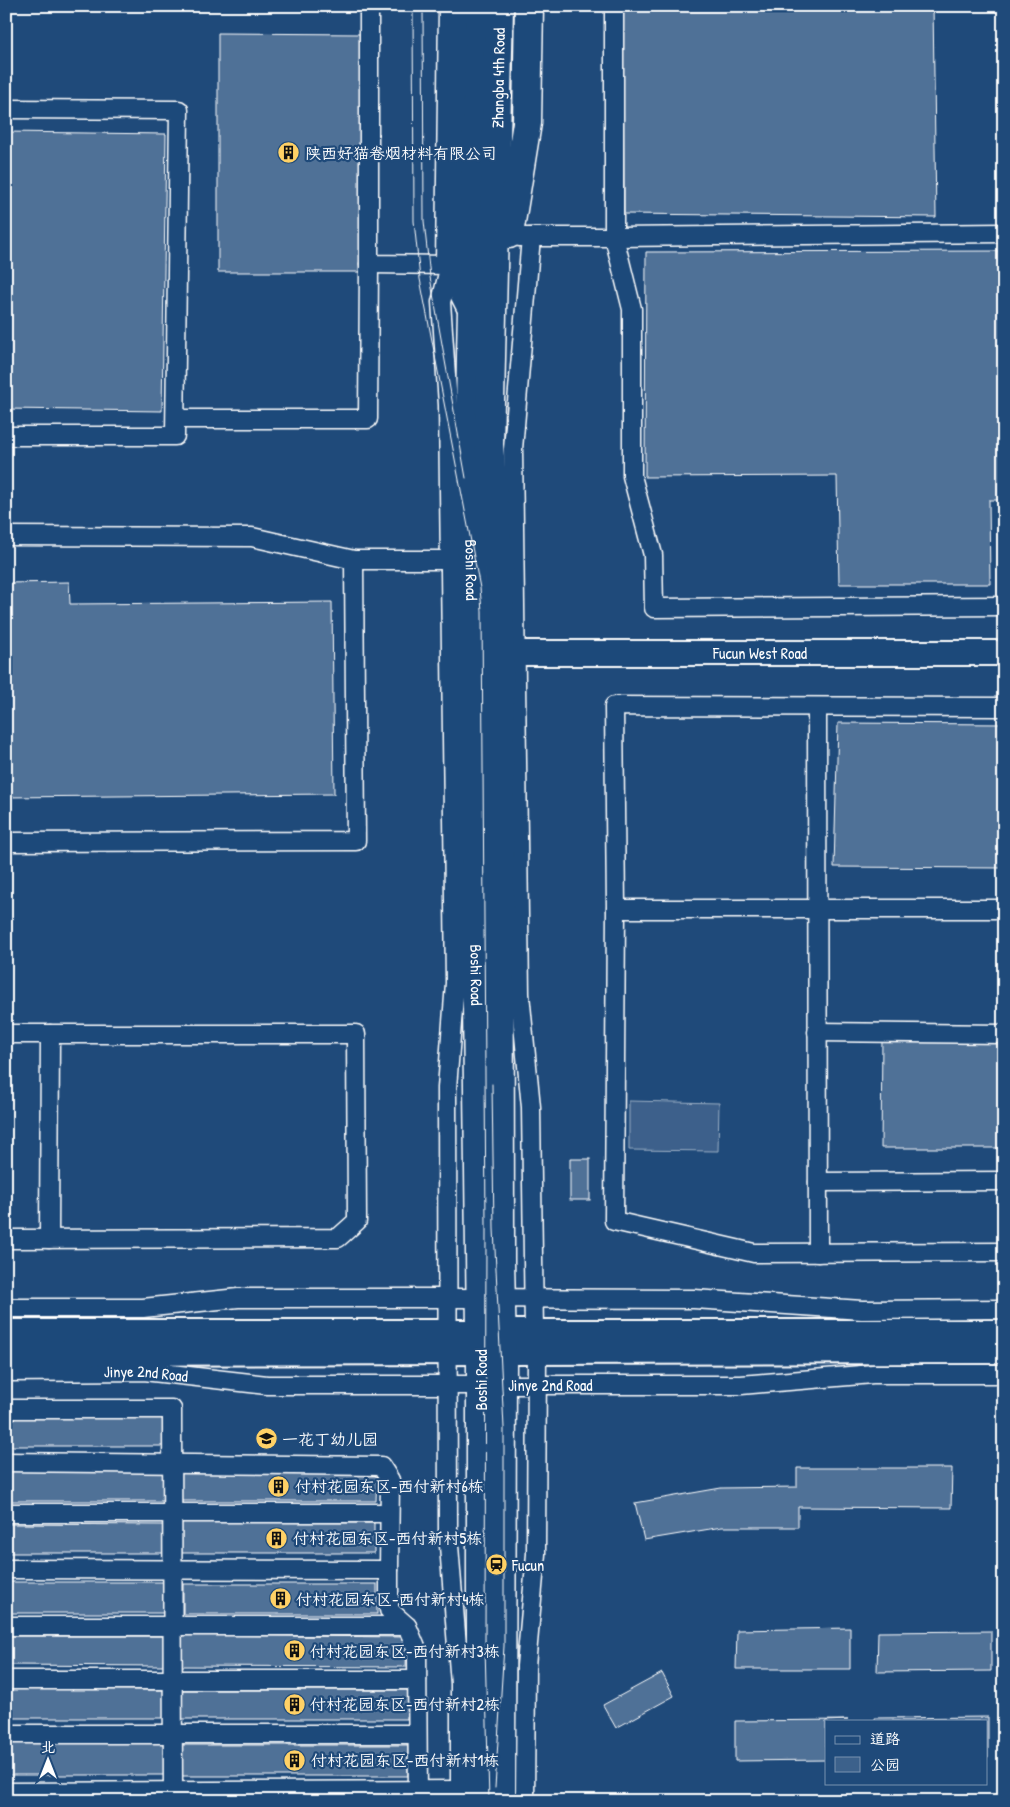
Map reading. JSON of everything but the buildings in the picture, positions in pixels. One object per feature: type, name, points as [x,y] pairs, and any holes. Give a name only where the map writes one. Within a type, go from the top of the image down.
[{"type":"main road","points":[[452,6],[450,265],[482,302],[519,237],[527,123],[529,6]]},
{"type":"main road","name":"Zhangba 4th Road","points":[[480,6],[487,150]]},
{"type":"main road","name":"Zhangba 4th Road","points":[[487,150],[499,6]]},
{"type":"main road","name":"Boshi Road","points":[[487,150],[482,302],[461,560],[491,1298]]},
{"type":"main road","name":"Boshi Road","points":[[482,302],[489,445],[499,560],[491,1385],[501,1801]]},
{"type":"main road","name":"Fucun West Road","points":[[516,653],[1004,653]]},
{"type":"main road","name":"Jinye 2nd Road","points":[[6,1332],[448,1343]]},
{"type":"main road","name":"Jinye 2nd Road","points":[[6,1352],[1004,1332]]},
{"type":"main road","name":"Jinye 2nd Road","points":[[535,1342],[1004,1351]]},
{"type":"main road","name":"Boshi Road","points":[[467,1797],[491,1385]]},
{"type":"street","points":[[176,418],[368,419],[369,6]]},
{"type":"street","points":[[614,6],[614,237],[632,309],[632,476],[653,555],[654,608],[1004,606]]},
{"type":"street","points":[[6,108],[179,110],[176,436],[6,436]]},
{"type":"street","points":[[525,1801],[526,1666],[536,1554],[536,1385],[531,1107],[520,994],[513,449],[519,237],[1004,233]]},
{"type":"street","points":[[369,264],[450,265]]},
{"type":"street","name":"Boshi Road","points":[[450,265],[441,302],[461,560],[455,983],[447,1088],[448,1533],[467,1797]]},
{"type":"street","points":[[6,536],[252,538],[354,560],[461,560]]},
{"type":"street","points":[[6,842],[356,840],[354,560]]},
{"type":"street","points":[[1004,707],[614,706],[616,909],[614,1221],[754,1253],[1004,1252]]},
{"type":"street","points":[[817,706],[818,1253]]},
{"type":"street","points":[[616,909],[1004,909]]},
{"type":"street","points":[[817,1032],[1004,1034]]},
{"type":"street","points":[[6,1034],[356,1034],[357,1221],[338,1238],[6,1240]]},
{"type":"street","points":[[49,1239],[50,1034]]},
{"type":"street","points":[[818,1182],[1004,1181]]},
{"type":"street","points":[[6,1308],[144,1308],[238,1298],[533,1298],[694,1299],[862,1310],[1004,1309]]},
{"type":"street","name":"Jinye 2nd Road","points":[[6,1372],[144,1371],[268,1385],[448,1386],[741,1385],[873,1374],[1004,1374]]},
{"type":"street","points":[[6,1409],[172,1409],[173,1796]]},
{"type":"street","points":[[6,1462],[172,1462],[382,1466],[390,1480],[389,1610],[407,1626],[417,1650],[418,1795]]},
{"type":"street","points":[[6,1513],[389,1513]]},
{"type":"street","points":[[6,1569],[389,1570]]},
{"type":"street","points":[[6,1626],[407,1626]]},
{"type":"street","points":[[6,1680],[417,1680]]},
{"type":"street","points":[[6,1734],[417,1734]]},
{"type":"street","points":[[6,1792],[173,1796],[418,1795],[467,1797]]},
{"type":"green space","points":[[629,1101],[719,1103],[718,1151],[629,1150]]},
{"type":"tram line","points":[[413,6],[414,221],[420,279],[480,588],[482,611],[486,1229],[485,1646],[489,1801]]},
{"type":"tram line","points":[[423,6],[424,221],[430,277],[466,478]]},
{"type":"tram line","points":[[492,1084],[494,1229],[504,1428],[504,1646],[495,1788]]},
{"type":"place","name":"陕西好猫卷烟材料有限公司","points":[[289,153]]},
{"type":"place","name":"一花丁幼儿园","points":[[266,1439]]},
{"type":"place","name":"付村花园东区-西付新村6栋","points":[[279,1486]]},
{"type":"place","name":"付村花园东区-西付新村5栋","points":[[277,1538]]},
{"type":"place","name":"Fucun","points":[[496,1565]]},
{"type":"place","name":"付村花园东区-西付新村4栋","points":[[280,1599]]},
{"type":"place","name":"付村花园东区-西付新村3栋","points":[[294,1651]]},
{"type":"place","name":"付村花园东区-西付新村2栋","points":[[294,1704]]},
{"type":"place","name":"付村花园东区-西付新村1栋","points":[[295,1760]]}]
